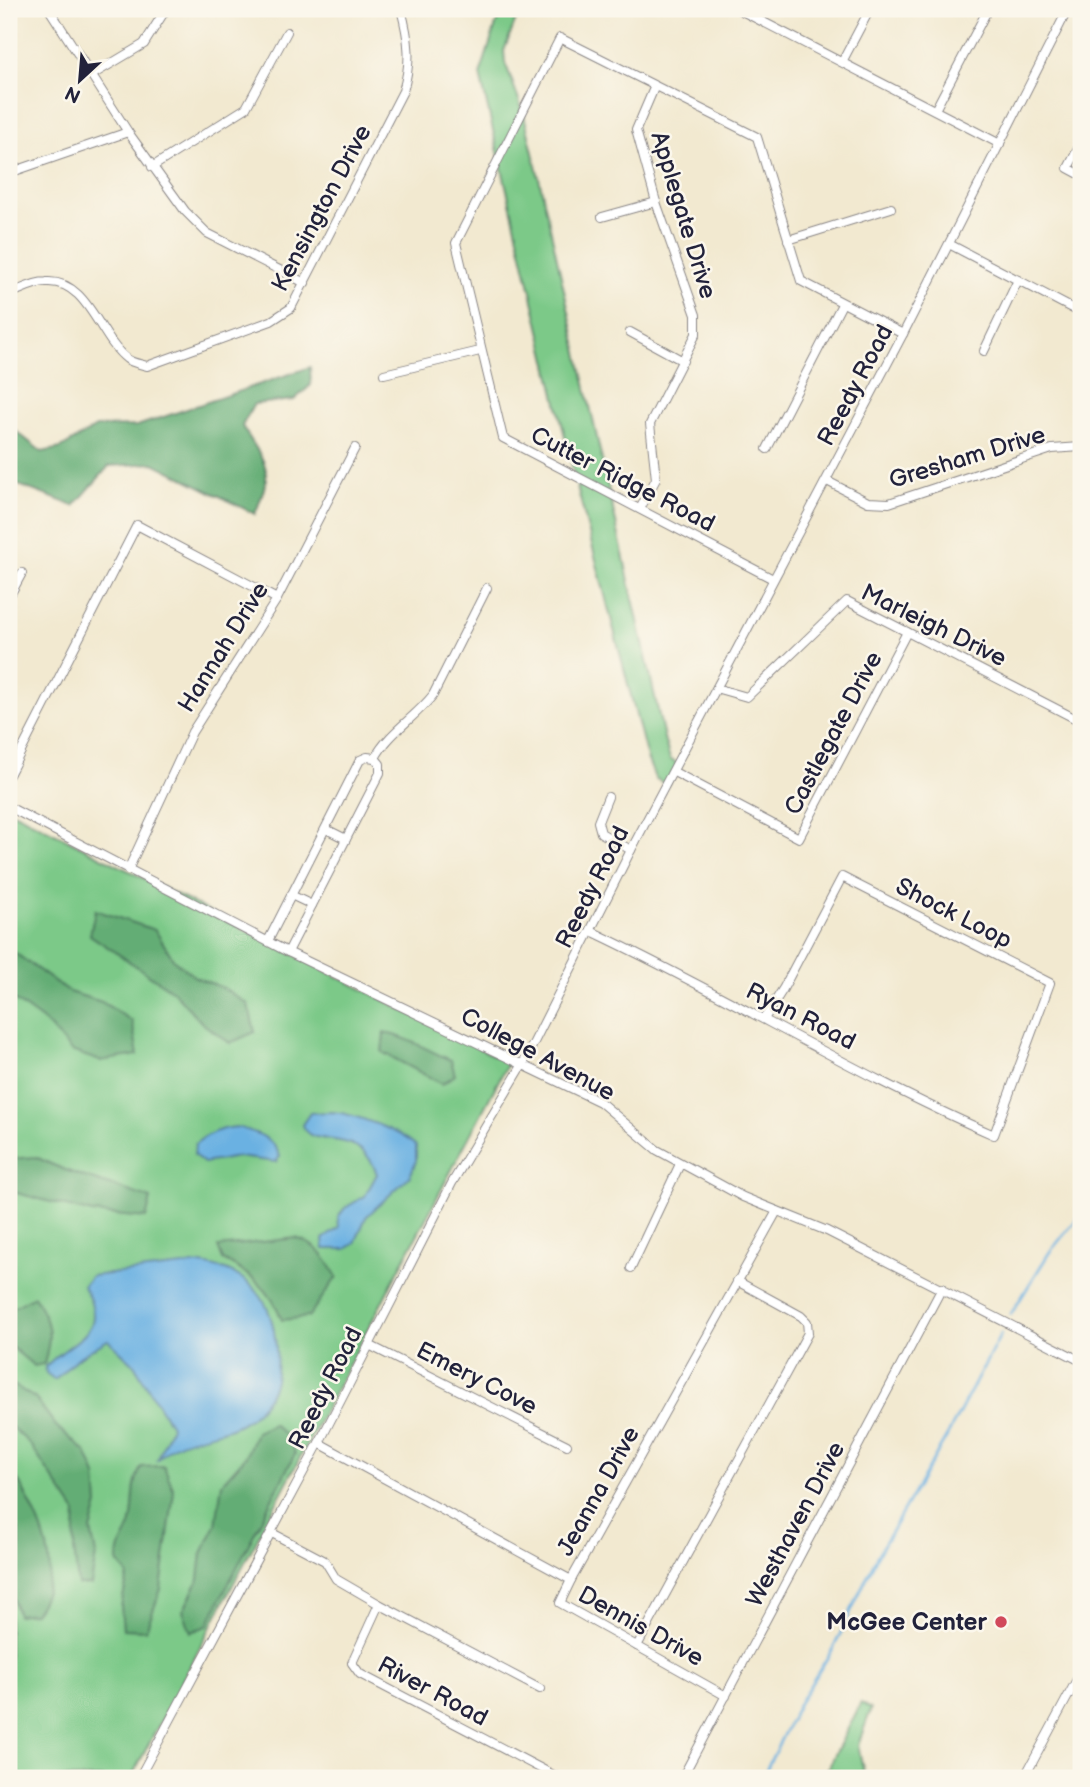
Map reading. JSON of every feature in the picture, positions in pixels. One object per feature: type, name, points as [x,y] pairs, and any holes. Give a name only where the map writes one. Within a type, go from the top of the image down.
[{"type":"street","points":[[49,9],[128,132],[185,211],[207,233],[305,283]]},
{"type":"street","points":[[92,75],[144,44],[166,9]]},
{"type":"street","name":"Kensington Drive","points":[[9,294],[46,282],[69,288],[83,300],[115,348],[129,361],[147,366],[271,321],[291,308],[403,91],[411,66],[409,38],[401,9]]},
{"type":"street","points":[[738,9],[748,11],[1000,144]]},
{"type":"street","points":[[842,62],[870,9]]},
{"type":"street","points":[[935,110],[988,9]]},
{"type":"street","name":"Reedy Road","points":[[139,1778],[272,1533],[452,1182],[523,1064],[631,850],[719,689],[773,579],[903,334],[1068,9]]},
{"type":"street","points":[[152,167],[246,108],[287,32]]},
{"type":"street","name":"Cutter Ridge Road","points":[[654,88],[560,38],[456,243],[480,351],[503,438],[773,579]]},
{"type":"street","points":[[654,88],[757,137],[801,281],[903,334]]},
{"type":"street","name":"Applegate Drive","points":[[640,509],[656,479],[650,424],[696,334],[696,315],[656,202],[635,130],[654,88]]},
{"type":"street","points":[[9,173],[128,132]]},
{"type":"street","points":[[1081,143],[1068,168],[1081,175]]},
{"type":"street","points":[[602,217],[656,202]]},
{"type":"street","points":[[788,240],[891,208]]},
{"type":"street","points":[[949,244],[1081,313]]},
{"type":"street","points":[[984,351],[1018,280]]},
{"type":"street","points":[[767,449],[842,304]]},
{"type":"street","points":[[630,332],[683,361]]},
{"type":"street","points":[[384,374],[480,351]]},
{"type":"street","name":"Gresham Drive","points":[[827,481],[868,502],[889,503],[1052,449],[1081,447]]},
{"type":"street","name":"Hannah Drive","points":[[128,870],[192,732],[278,599],[355,448]]},
{"type":"street","points":[[9,775],[137,525],[278,599]]},
{"type":"street","points":[[9,597],[22,573]]},
{"type":"street","points":[[375,758],[390,735],[422,709],[433,695],[486,588]]},
{"type":"street","name":"Marleigh Drive","points":[[719,689],[747,697],[847,601],[1078,720]]},
{"type":"street","name":"Castlegate Drive","points":[[674,772],[799,838],[907,632]]},
{"type":"street","points":[[268,941],[360,760],[375,758],[380,764],[380,772],[288,952]]},
{"type":"street","points":[[608,797],[598,822],[601,833],[631,850]]},
{"type":"street","name":"College Avenue","points":[[9,807],[288,952],[600,1102],[639,1138],[680,1164],[777,1211],[827,1231],[1081,1361]]},
{"type":"street","points":[[326,829],[346,839]]},
{"type":"street","name":"Shock Loop","points":[[764,1018],[783,989],[842,877],[852,882],[1049,983],[994,1135]]},
{"type":"street","points":[[291,895],[312,905]]},
{"type":"street","name":"Ryan Road","points":[[591,931],[994,1135]]},
{"type":"street","points":[[631,1268],[680,1164]]},
{"type":"street","name":"Jeanna Drive","points":[[319,1443],[570,1580],[777,1211]]},
{"type":"street","points":[[637,1646],[808,1333],[807,1322],[801,1317],[737,1281]]},
{"type":"street","name":"Westhaven Drive","points":[[682,1778],[942,1288]]},
{"type":"street","name":"Emery Cove","points":[[369,1345],[567,1445]]},
{"type":"street","points":[[272,1533],[325,1561],[336,1579],[540,1689]]},
{"type":"street","name":"Dennis Drive","points":[[570,1580],[560,1603],[726,1696]]},
{"type":"street","name":"River Road","points":[[379,1604],[352,1662],[360,1674],[559,1778]]},
{"type":"street","points":[[1024,1778],[1081,1672]]},
{"type":"green space","points":[[501,9],[520,9],[504,51],[505,62],[523,111],[537,169],[665,742],[670,759],[678,764],[667,785],[655,778],[647,758],[574,475],[480,75]]},
{"type":"green space","points":[[310,367],[311,385],[294,400],[254,404],[242,426],[265,468],[265,486],[255,514],[154,463],[109,466],[74,506],[19,485],[9,488],[9,433],[12,428],[42,452],[61,448],[96,427],[137,426]]},
{"type":"green space","points":[[9,810],[508,1063],[131,1778],[9,1778]]},
{"type":"green space","points":[[95,910],[155,930],[174,960],[195,977],[223,988],[248,1004],[255,1032],[230,1043],[202,1023],[173,991],[90,935]]},
{"type":"green space","points":[[11,950],[69,992],[102,1002],[132,1021],[138,1055],[100,1061],[71,1051],[46,1023],[9,996]]},
{"type":"green space","points":[[384,1033],[409,1040],[451,1060],[455,1075],[442,1084],[382,1052]]},
{"type":"green space","points":[[36,1157],[78,1175],[151,1199],[146,1218],[92,1213],[9,1191],[9,1159]]},
{"type":"green space","points":[[296,1238],[321,1253],[337,1277],[308,1317],[282,1320],[266,1291],[252,1277],[223,1260],[218,1247]]},
{"type":"green space","points":[[34,1296],[47,1321],[49,1336],[44,1364],[34,1366],[9,1345],[9,1310]]},
{"type":"green space","points":[[9,1382],[36,1399],[57,1427],[86,1452],[96,1475],[98,1505],[91,1530],[96,1555],[91,1585],[78,1585],[74,1549],[76,1513],[29,1443],[9,1425]]},
{"type":"green space","points":[[273,1424],[292,1441],[295,1454],[207,1626],[191,1632],[183,1611],[199,1579],[202,1553],[216,1525],[222,1483],[246,1456],[256,1432]]},
{"type":"green space","points":[[9,1463],[37,1518],[49,1557],[45,1595],[34,1613],[18,1615],[12,1590],[19,1541],[18,1529],[9,1523]]},
{"type":"green space","points":[[164,1466],[174,1491],[161,1589],[146,1630],[123,1629],[121,1606],[128,1575],[118,1562],[118,1556],[132,1519],[135,1483],[141,1467]]},
{"type":"green space","points":[[861,1703],[871,1709],[858,1745],[865,1778],[833,1778],[825,1774]]},
{"type":"water","points":[[333,1112],[377,1124],[416,1146],[416,1161],[410,1176],[366,1217],[355,1243],[346,1249],[324,1249],[323,1239],[339,1228],[338,1217],[345,1208],[365,1196],[377,1174],[369,1158],[359,1148],[348,1143],[315,1137],[307,1133],[302,1125],[310,1113]]},
{"type":"water","points":[[236,1127],[268,1139],[280,1156],[276,1162],[238,1157],[204,1163],[194,1155],[195,1144],[204,1137],[219,1130]]},
{"type":"water","points":[[202,1264],[219,1268],[246,1281],[264,1302],[274,1331],[276,1375],[272,1390],[263,1405],[244,1421],[232,1428],[179,1444],[157,1461],[171,1426],[133,1363],[108,1340],[76,1359],[55,1380],[46,1373],[45,1367],[77,1341],[91,1325],[91,1302],[83,1286],[91,1276]]},
{"type":"waterway","points":[[1011,1314],[1049,1253],[1081,1214]]},
{"type":"waterway","points":[[762,1778],[799,1703],[834,1647],[877,1556],[947,1436],[1001,1334]]},
{"type":"place","name":"McGee Center","points":[[1001,1622]]}]
